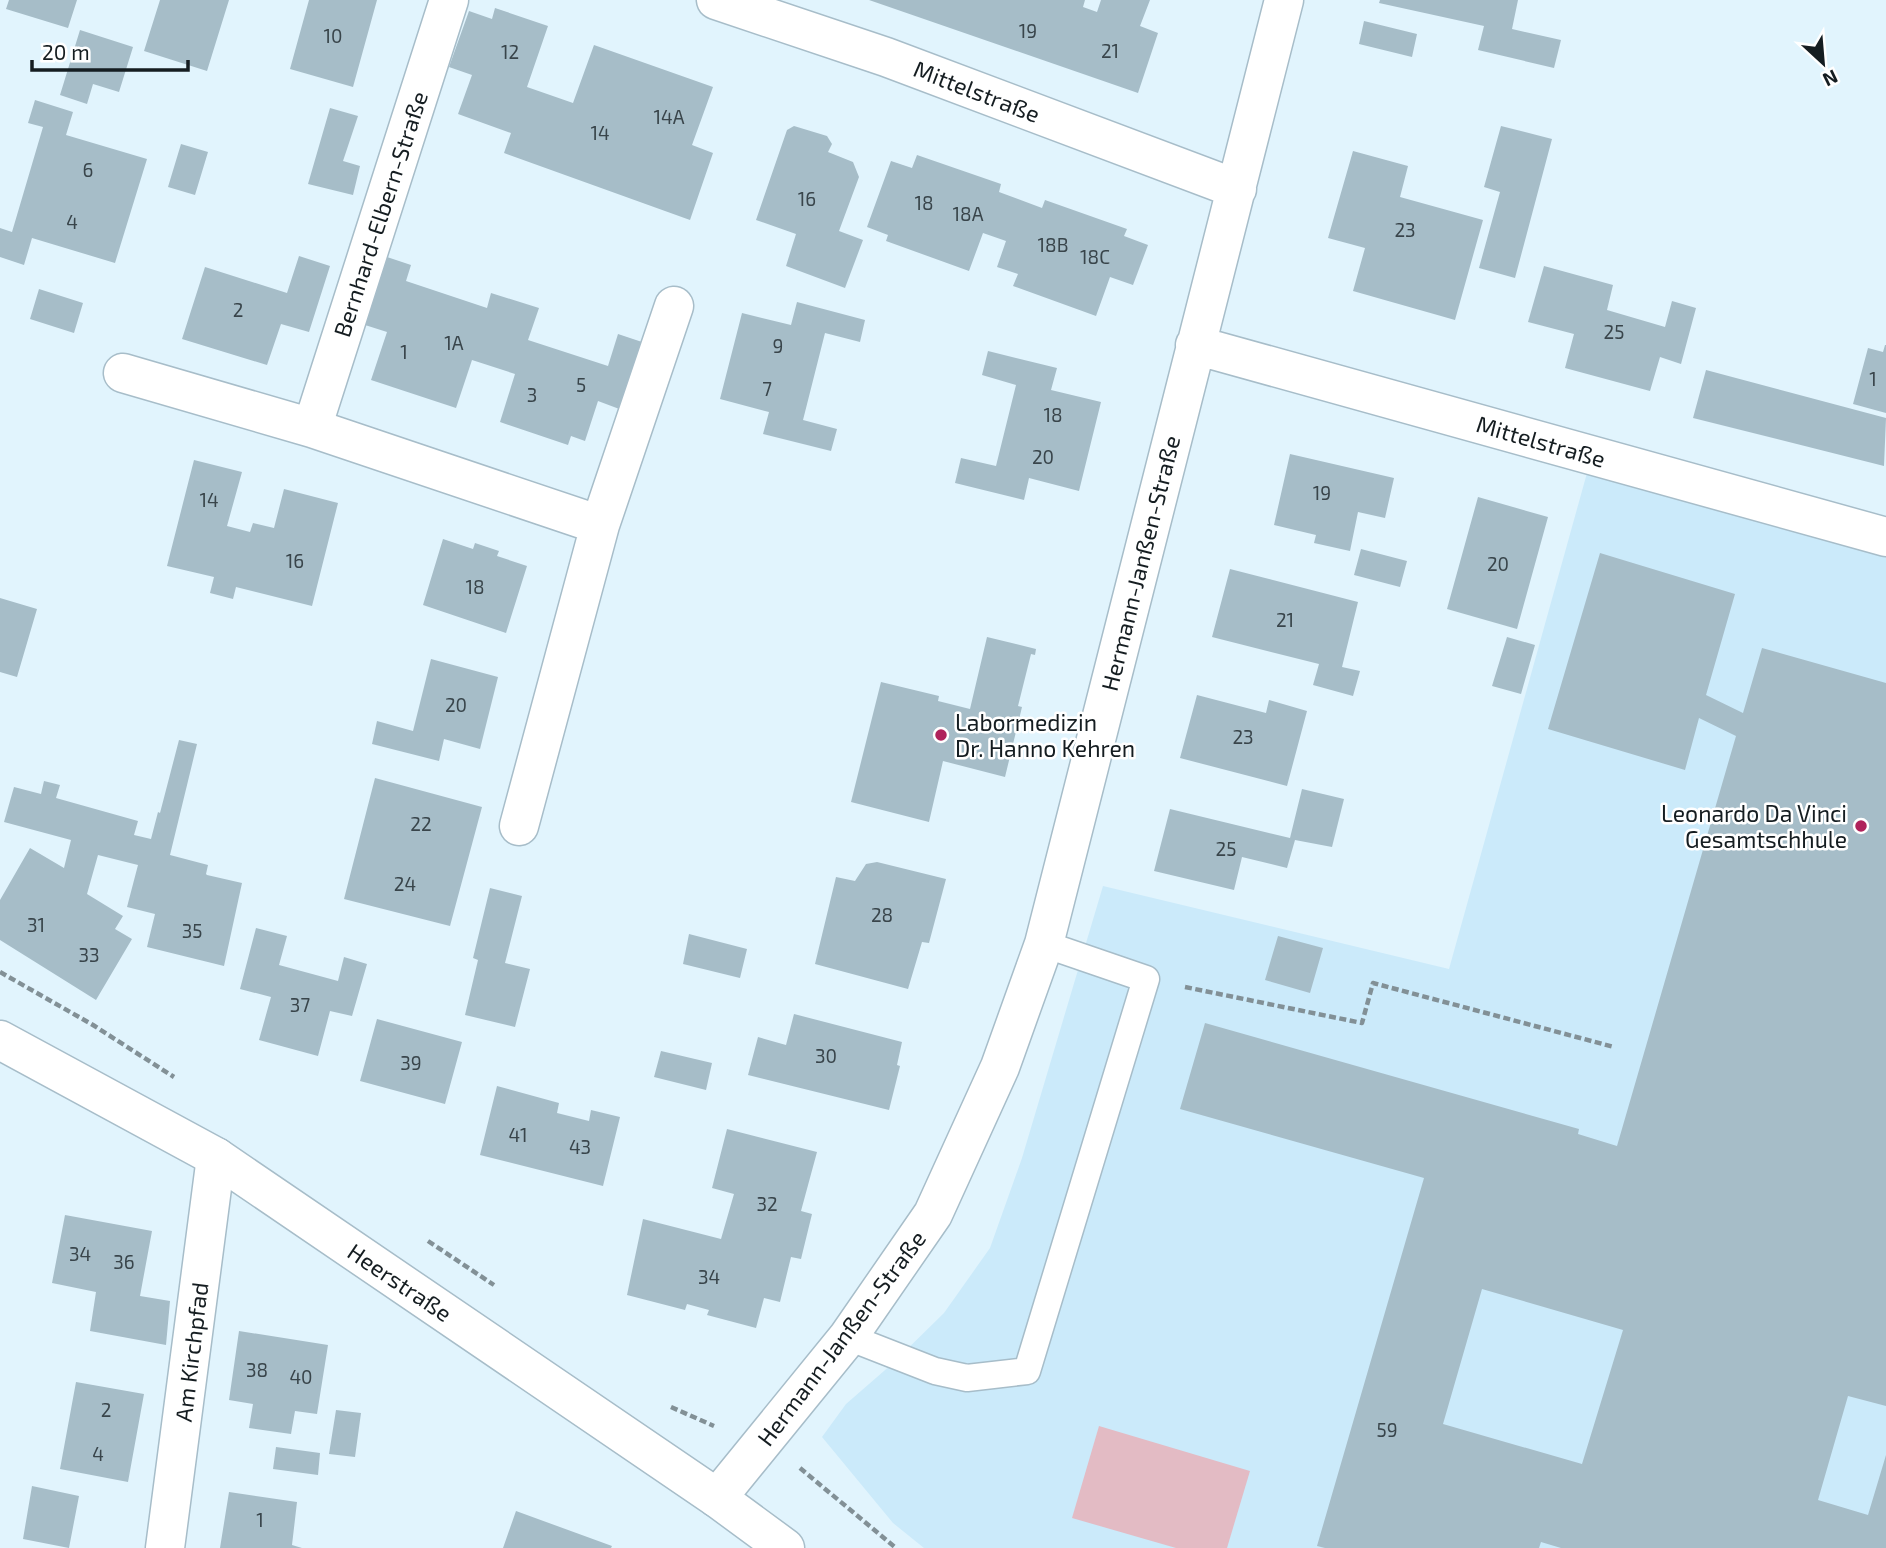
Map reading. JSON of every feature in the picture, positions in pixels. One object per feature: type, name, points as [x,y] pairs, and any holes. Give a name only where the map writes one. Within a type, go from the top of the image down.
[{"type":"street","name":"Bernhard-Elbern-Straße","points":[[312,428],[449,0]]},
{"type":"street","name":"Hermann-Janßen-Straße","points":[[717,1498],[848,1337],[933,1214],[1000,1067],[1044,944],[1284,0]]},
{"type":"street","name":"Mittelstraße","points":[[737,4],[1237,189]]},
{"type":"street","points":[[519,825],[600,525],[674,306]]},
{"type":"street","name":"Mittelstraße","points":[[1195,345],[1886,537]]},
{"type":"street","points":[[123,373],[312,428],[600,525]]},
{"type":"street","name":"Heerstraße","points":[[0,1040],[216,1157],[717,1498],[785,1548]]},
{"type":"street","name":"Am Kirchpfad","points":[[165,1548],[216,1157]]},
{"type":"lane","points":[[848,1337],[935,1371],[967,1378],[1027,1371],[1146,979],[1044,944]]},
{"type":"path","points":[[1146,979],[1362,1023],[1373,983],[1614,1046]]},
{"type":"shaded area","points":[[1587,473],[1886,549],[1886,1548],[924,1548],[893,1523],[822,1437],[846,1404],[944,1313],[990,1248],[1022,1158],[1103,886],[1449,969]]},
{"type":"shaded area","points":[[1099,1426],[1250,1471],[1227,1548],[1176,1548],[1072,1518]]},
{"type":"building","points":[[9,0],[77,0],[68,28],[6,9]]},
{"type":"building","points":[[160,0],[229,0],[207,71],[144,51]]},
{"type":"building","points":[[309,0],[377,0],[353,87],[290,69]]},
{"type":"building","points":[[869,0],[1085,0],[1083,7],[1097,12],[1101,0],[1150,0],[1140,26],[1158,33],[1138,93]]},
{"type":"building","points":[[1380,0],[1518,0],[1512,29],[1561,40],[1554,68],[1478,50],[1484,26],[1379,3]]},
{"type":"building","points":[[495,8],[548,26],[527,87],[573,103],[594,45],[713,87],[692,145],[713,153],[690,220],[504,153],[511,133],[458,114],[472,75],[449,67],[469,11],[492,19]]},
{"type":"building","points":[[1364,21],[1417,34],[1412,57],[1359,44]]},
{"type":"building","points":[[80,30],[133,47],[119,92],[93,84],[87,104],[60,95]]},
{"type":"building","points":[[35,100],[73,112],[66,135],[147,159],[115,263],[32,238],[24,265],[0,257],[0,228],[12,232],[43,127],[28,123]]},
{"type":"building","points":[[330,108],[358,116],[343,161],[360,166],[353,195],[308,184]]},
{"type":"building","points":[[794,126],[827,136],[832,144],[828,152],[853,162],[859,177],[839,231],[863,240],[845,288],[786,266],[796,234],[756,220],[787,130]]},
{"type":"building","points":[[1501,126],[1552,139],[1515,278],[1479,268],[1500,192],[1484,187]]},
{"type":"building","points":[[181,144],[208,152],[195,195],[168,187]]},
{"type":"building","points":[[1353,151],[1408,166],[1400,197],[1483,220],[1455,320],[1353,291],[1365,248],[1328,238]]},
{"type":"building","points":[[917,155],[1001,184],[999,192],[1042,208],[1045,200],[1127,229],[1124,236],[1148,245],[1133,285],[1110,277],[1096,316],[1013,286],[1018,274],[997,267],[1006,241],[983,233],[969,271],[886,241],[888,235],[867,227],[891,161],[912,168]]},
{"type":"building","points":[[299,256],[330,266],[309,332],[281,324],[267,365],[182,339],[205,267],[287,293]]},
{"type":"building","points":[[387,257],[411,265],[406,281],[487,308],[491,293],[539,308],[528,340],[608,366],[618,334],[645,343],[622,410],[598,401],[585,441],[571,436],[568,445],[500,422],[515,374],[472,360],[456,408],[371,380],[387,332],[365,325]]},
{"type":"building","points":[[1544,266],[1613,285],[1607,310],[1665,327],[1672,301],[1696,308],[1681,364],[1660,357],[1650,391],[1565,368],[1574,334],[1528,322]]},
{"type":"building","points":[[39,289],[83,303],[74,333],[30,319]]},
{"type":"building","points":[[797,302],[865,320],[860,342],[825,333],[803,420],[837,429],[831,451],[763,434],[769,412],[720,399],[742,313],[791,325]]},
{"type":"building","points":[[1885,345],[1886,413],[1853,404],[1868,348],[1883,352]]},
{"type":"building","points":[[988,351],[1057,368],[1051,390],[1101,402],[1079,491],[1029,478],[1024,500],[955,483],[961,458],[996,466],[1016,385],[982,375]]},
{"type":"building","points":[[1706,370],[1886,418],[1884,466],[1693,418]]},
{"type":"building","points":[[1290,454],[1394,478],[1385,518],[1358,512],[1350,551],[1314,543],[1316,535],[1274,525]]},
{"type":"building","points":[[194,460],[242,472],[227,526],[250,532],[253,523],[274,528],[284,489],[338,503],[312,606],[236,587],[233,599],[210,593],[214,577],[167,566]]},
{"type":"building","points":[[1478,497],[1548,517],[1517,629],[1447,609]]},
{"type":"building","points":[[443,539],[473,549],[475,543],[499,551],[497,556],[527,566],[506,633],[423,605]]},
{"type":"building","points":[[1361,549],[1407,561],[1400,587],[1354,575]]},
{"type":"building","points":[[1600,553],[1735,594],[1706,695],[1743,713],[1762,648],[1886,683],[1886,1406],[1848,1396],[1818,1500],[1868,1515],[1886,1455],[1886,1548],[1561,1548],[1541,1542],[1539,1548],[1317,1546],[1424,1178],[1180,1109],[1205,1023],[1579,1129],[1578,1134],[1617,1146],[1736,736],[1699,718],[1685,770],[1548,729]],"holes":[[[1482,1289],[1623,1330],[1582,1464],[1443,1424]]]},
{"type":"building","points":[[1230,569],[1358,602],[1342,667],[1360,671],[1353,696],[1313,685],[1319,664],[1212,637]]},
{"type":"building","points":[[0,598],[37,609],[17,677],[0,672]]},
{"type":"building","name":"Labormedizin Dr. Hanno Kehren","points":[[987,637],[1036,649],[1035,655],[1031,654],[1018,706],[1022,707],[1005,777],[943,761],[929,822],[851,802],[881,682],[939,696],[938,701],[970,709]]},
{"type":"building","points":[[1507,637],[1535,645],[1521,694],[1492,686]]},
{"type":"building","points":[[431,659],[498,677],[480,749],[444,739],[439,761],[372,744],[377,721],[413,731]]},
{"type":"building","points":[[1197,695],[1266,713],[1269,700],[1307,711],[1287,786],[1180,758]]},
{"type":"building","points":[[179,740],[197,744],[170,855],[208,865],[207,875],[242,883],[224,966],[147,947],[155,914],[127,907],[138,865],[98,855],[87,894],[123,916],[115,929],[132,939],[96,1000],[0,940],[0,900],[30,848],[64,868],[71,840],[4,822],[14,787],[41,794],[44,781],[60,785],[56,798],[138,821],[134,835],[151,839]]},
{"type":"building","points":[[375,778],[482,807],[450,926],[344,899]]},
{"type":"building","points":[[1302,789],[1344,799],[1332,847],[1295,840],[1287,868],[1242,857],[1234,890],[1154,871],[1170,809],[1290,838]]},
{"type":"building","points":[[877,862],[946,879],[929,943],[922,942],[908,989],[815,964],[836,877],[855,881],[866,864]]},
{"type":"building","points":[[490,888],[522,896],[505,963],[530,969],[515,1027],[465,1015],[478,960],[473,958]]},
{"type":"building","points":[[256,928],[287,936],[279,965],[338,981],[344,957],[367,964],[352,1016],[330,1011],[318,1056],[259,1040],[271,997],[240,989]]},
{"type":"building","points":[[689,934],[747,949],[740,978],[683,964]]},
{"type":"building","points":[[1278,936],[1323,948],[1310,993],[1265,980]]},
{"type":"building","points":[[794,1014],[902,1042],[897,1065],[900,1066],[889,1110],[748,1075],[758,1037],[786,1045]]},
{"type":"building","points":[[377,1019],[462,1042],[445,1104],[360,1081]]},
{"type":"building","points":[[661,1051],[712,1063],[706,1090],[654,1077]]},
{"type":"building","points":[[497,1086],[559,1103],[557,1113],[589,1121],[591,1110],[620,1117],[603,1186],[480,1155]]},
{"type":"building","points":[[727,1129],[817,1152],[801,1211],[812,1214],[801,1259],[791,1257],[780,1302],[764,1298],[756,1328],[707,1315],[709,1310],[687,1304],[685,1310],[627,1295],[643,1219],[721,1239],[734,1194],[712,1188]]},
{"type":"building","points":[[65,1215],[152,1231],[140,1296],[170,1301],[166,1345],[90,1331],[96,1292],[52,1283]]},
{"type":"building","points":[[239,1331],[328,1345],[317,1414],[295,1411],[291,1434],[249,1428],[253,1404],[229,1400]]},
{"type":"building","points":[[76,1382],[144,1394],[128,1482],[60,1469]]},
{"type":"building","points":[[336,1410],[361,1413],[355,1457],[329,1454]]},
{"type":"building","points":[[276,1447],[320,1453],[318,1475],[273,1469]]},
{"type":"building","points":[[32,1486],[79,1496],[69,1548],[23,1539]]},
{"type":"building","points":[[229,1492],[297,1502],[292,1545],[302,1548],[220,1548]]},
{"type":"building","points":[[516,1511],[612,1546],[503,1548]]},
{"type":"place","name":"Labormedizin Dr. Hanno Kehren","points":[[941,735]]},
{"type":"place","name":"Leonardo Da Vinci Gesamtschhule","points":[[1861,826]]}]
